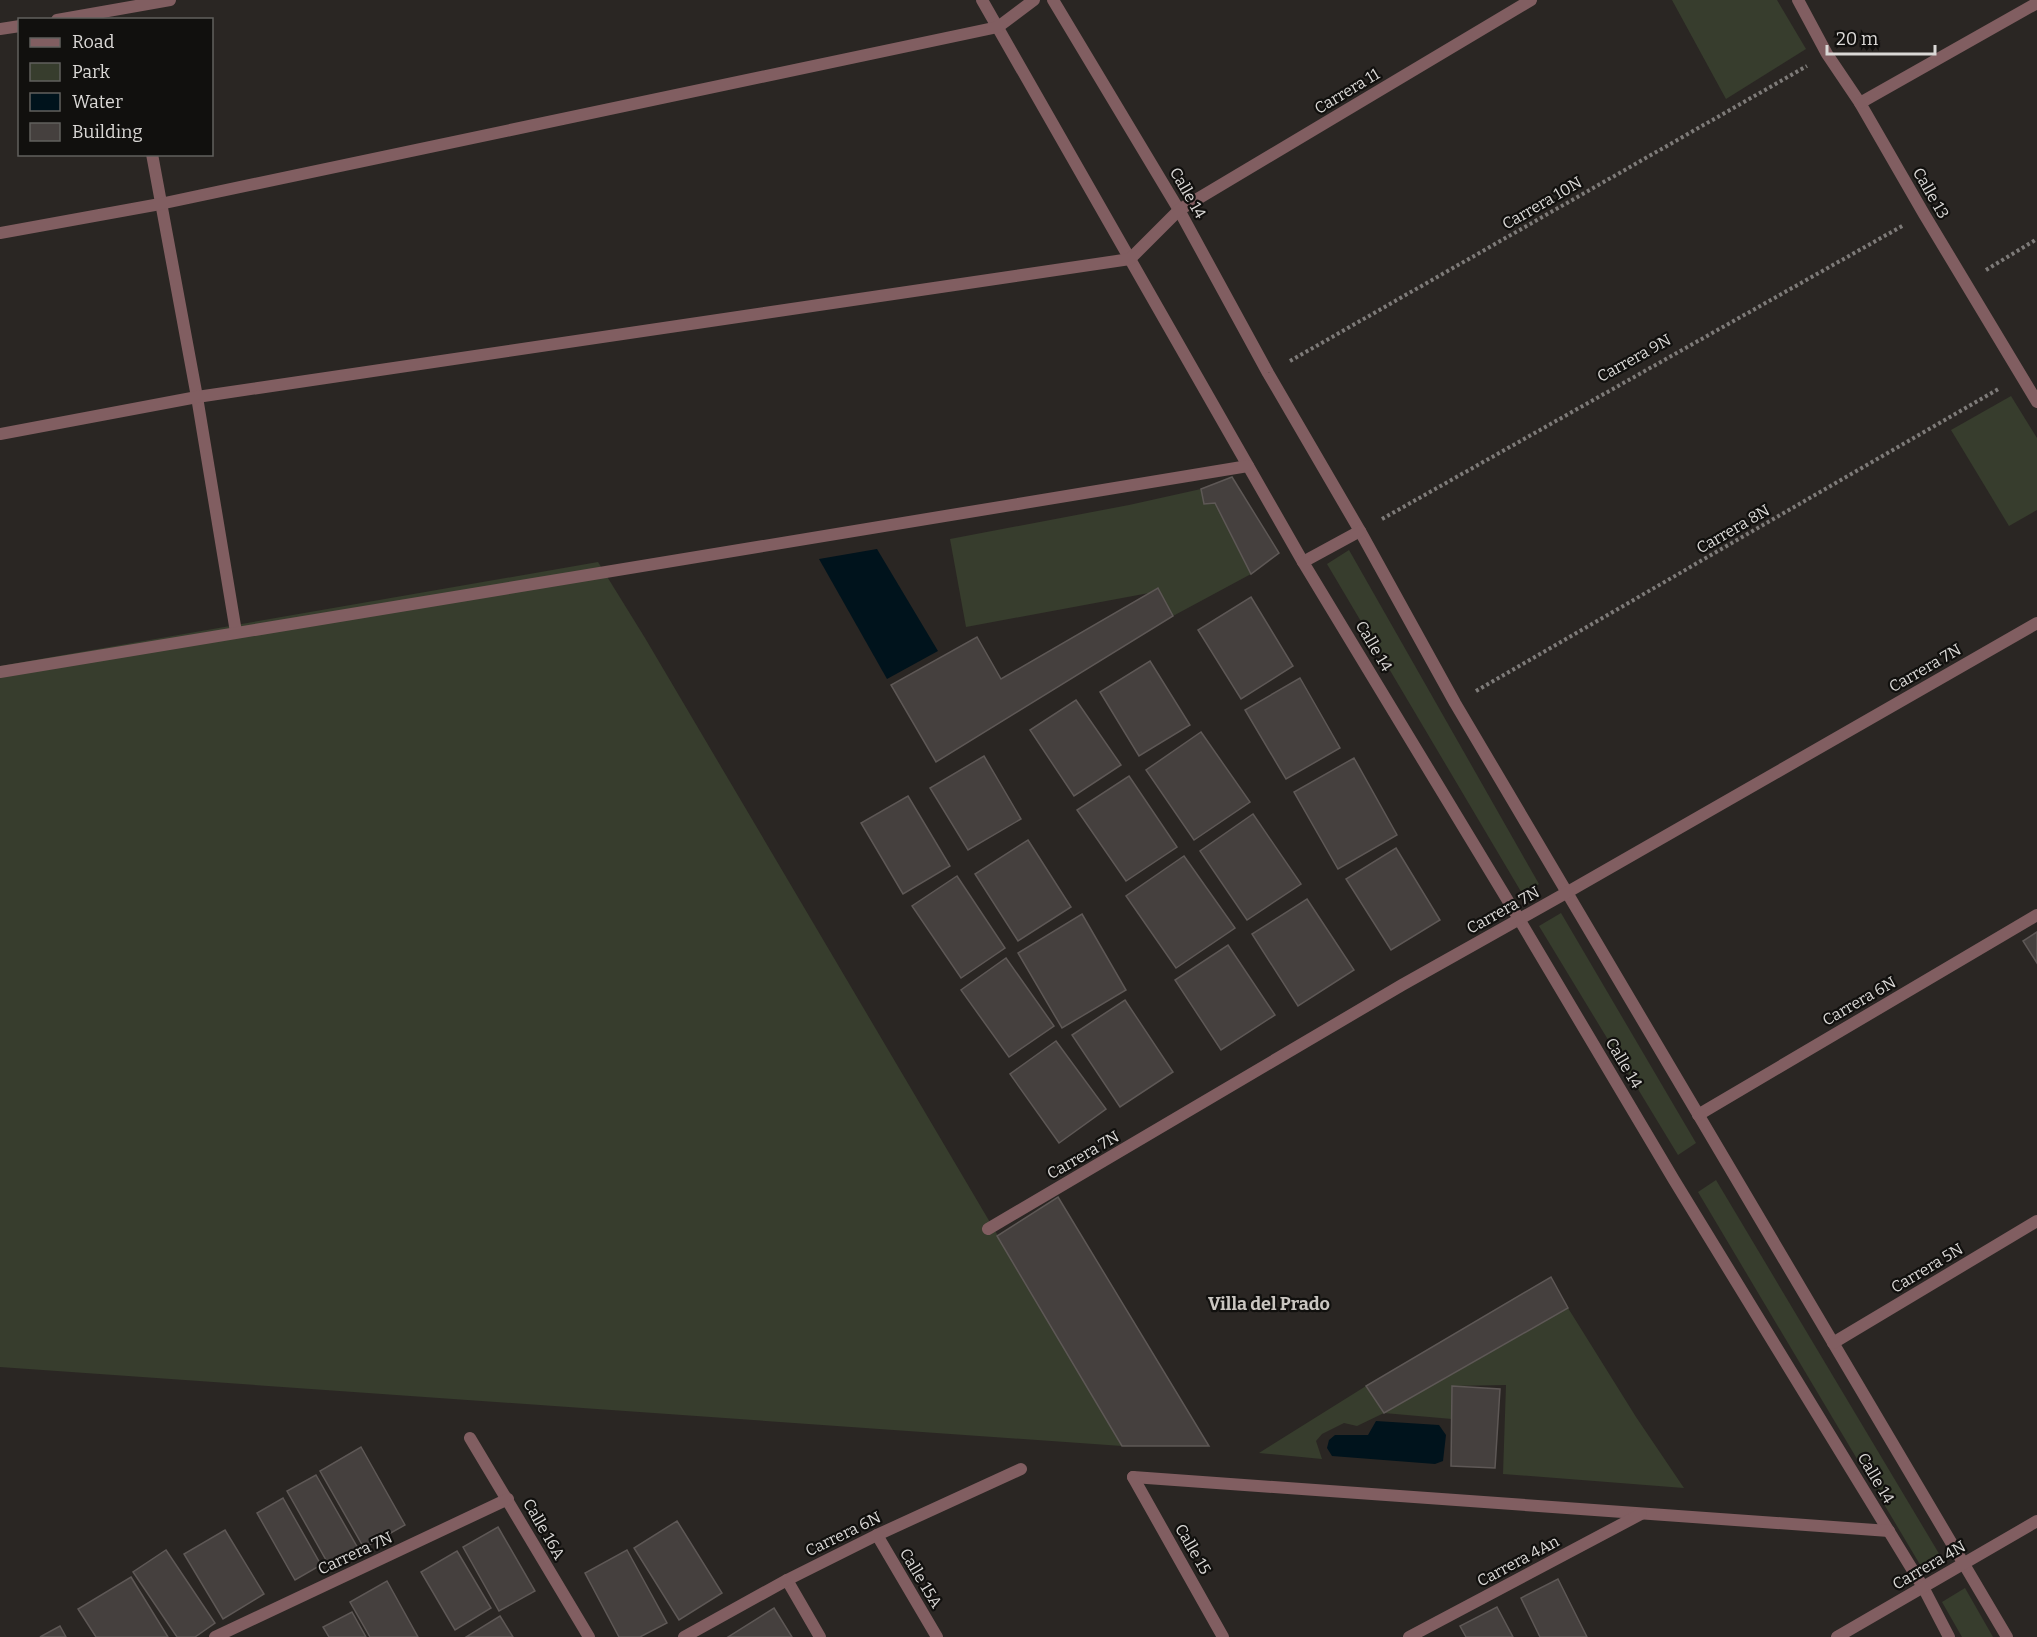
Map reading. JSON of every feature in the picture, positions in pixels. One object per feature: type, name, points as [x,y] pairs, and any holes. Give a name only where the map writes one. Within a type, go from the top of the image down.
[{"type":"street","points":[[70,18],[170,0]]},
{"type":"street","name":"Calle 14","points":[[982,0],[1303,562],[1520,919],[1674,1180],[1923,1587],[1949,1637]]},
{"type":"street","points":[[0,233],[160,204],[998,27],[1034,0]]},
{"type":"street","name":"Calle 14","points":[[1053,0],[1179,210],[1268,373],[1360,531],[1455,703],[2007,1637]]},
{"type":"street","name":"Carrera 11","points":[[1130,259],[1179,210],[1530,0]]},
{"type":"street","name":"Calle 13","points":[[1798,0],[1827,54],[1860,103],[2037,402]]},
{"type":"street","points":[[1860,103],[2037,3]]},
{"type":"street","points":[[0,29],[18,26]]},
{"type":"street","points":[[152,156],[197,396],[237,632]]},
{"type":"street","points":[[0,434],[197,396],[1130,259]]},
{"type":"street","points":[[0,672],[1248,466]]},
{"type":"street","points":[[1303,562],[1360,531]]},
{"type":"street","name":"Carrera 7N","points":[[988,1229],[1401,985],[2037,623]]},
{"type":"street","name":"Carrera 6N","points":[[1698,1114],[2037,915]]},
{"type":"street","name":"Carrera 5N","points":[[1833,1343],[2037,1221]]},
{"type":"street","name":"Calle 16A","points":[[470,1438],[589,1637]]},
{"type":"street","name":"Carrera 6N","points":[[684,1637],[787,1580],[877,1535],[1021,1469]]},
{"type":"street","name":"Calle 15","points":[[1224,1637],[1133,1477],[1642,1513]]},
{"type":"street","name":"Carrera 7N","points":[[215,1637],[508,1499]]},
{"type":"street","points":[[1642,1513],[1889,1531]]},
{"type":"street","name":"Carrera 4An","points":[[1409,1637],[1642,1513]]},
{"type":"street","name":"Carrera 4N","points":[[1837,1637],[2037,1521]]},
{"type":"street","name":"Calle 15A","points":[[877,1535],[937,1637]]},
{"type":"street","points":[[787,1580],[820,1637]]},
{"type":"path","name":"Carrera 10N","points":[[1268,373],[1827,54]]},
{"type":"path","name":"Carrera 9N","points":[[1360,531],[1924,214]]},
{"type":"path","points":[[1965,283],[2037,239]]},
{"type":"path","name":"Carrera 8N","points":[[1455,703],[2022,375]]},
{"type":"green space","points":[[1672,0],[1777,0],[1806,49],[1726,99]]},
{"type":"green space","points":[[2011,396],[2037,438],[2037,510],[2009,526],[1951,430]]},
{"type":"green space","points":[[1201,489],[1204,504],[1215,503],[1251,574],[1173,616],[1157,588],[1149,593],[966,627],[950,539]]},
{"type":"green space","points":[[1349,550],[1539,884],[1523,895],[1327,564]]},
{"type":"green space","points":[[598,562],[1122,1446],[0,1367],[0,666]]},
{"type":"green space","points":[[1561,913],[1696,1143],[1678,1155],[1539,926]]},
{"type":"green space","points":[[1716,1180],[1944,1562],[1925,1573],[1698,1192]]},
{"type":"green space","points":[[1568,1308],[1636,1417],[1684,1488],[1503,1474],[1506,1385],[1452,1386],[1452,1419],[1384,1413]]},
{"type":"green space","points":[[1366,1386],[1384,1413],[1357,1426],[1344,1423],[1322,1434],[1316,1441],[1322,1459],[1259,1453]]},
{"type":"green space","points":[[1965,1588],[1993,1637],[1962,1637],[1942,1602]]},
{"type":"water","points":[[877,549],[938,651],[887,679],[819,559]]},
{"type":"water","points":[[1376,1421],[1439,1425],[1446,1435],[1443,1461],[1435,1464],[1332,1456],[1327,1448],[1329,1440],[1335,1435],[1368,1435]]},
{"type":"building","points":[[1232,477],[1279,553],[1251,574],[1215,503],[1204,504],[1201,489]]},
{"type":"building","points":[[1158,588],[1173,616],[936,762],[891,685],[977,637],[1001,679]]},
{"type":"building","points":[[1251,597],[1293,666],[1241,699],[1198,630]]},
{"type":"building","points":[[1150,661],[1190,725],[1139,756],[1100,692]]},
{"type":"building","points":[[1300,678],[1340,748],[1286,779],[1245,710]]},
{"type":"building","points":[[1076,700],[1121,765],[1074,796],[1030,730]]},
{"type":"building","points":[[1201,732],[1250,802],[1194,840],[1146,770]]},
{"type":"building","points":[[984,756],[1021,819],[968,850],[930,788]]},
{"type":"building","points":[[1354,758],[1397,835],[1338,869],[1294,792]]},
{"type":"building","points":[[1129,776],[1177,847],[1126,881],[1077,810]]},
{"type":"building","points":[[908,796],[950,866],[903,894],[861,823]]},
{"type":"building","points":[[1253,814],[1301,884],[1247,920],[1200,851]]},
{"type":"building","points":[[1028,840],[1071,907],[1018,941],[975,874]]},
{"type":"building","points":[[1396,848],[1440,920],[1391,950],[1346,879]]},
{"type":"building","points":[[1184,856],[1235,928],[1176,968],[1126,896]]},
{"type":"building","points":[[957,876],[1005,948],[961,978],[912,906]]},
{"type":"building","points":[[1307,899],[1354,970],[1298,1006],[1252,934]]},
{"type":"building","points":[[1082,914],[1126,990],[1062,1028],[1018,953]]},
{"type":"building","points":[[2037,932],[2037,963],[2023,941]]},
{"type":"building","points":[[1228,945],[1275,1015],[1221,1050],[1175,980]]},
{"type":"building","points":[[1006,958],[1054,1026],[1009,1057],[961,990]]},
{"type":"building","points":[[1125,1000],[1173,1072],[1120,1107],[1072,1035]]},
{"type":"building","points":[[1056,1041],[1106,1109],[1059,1143],[1010,1074]]},
{"type":"building","points":[[1058,1197],[1209,1446],[1122,1446],[997,1236]]},
{"type":"building","points":[[1551,1277],[1568,1308],[1384,1413],[1366,1386]]},
{"type":"building","points":[[1452,1386],[1500,1389],[1495,1468],[1451,1466]]},
{"type":"building","points":[[361,1447],[405,1525],[364,1548],[320,1471]]},
{"type":"building","points":[[316,1475],[359,1550],[330,1567],[287,1491]]},
{"type":"building","points":[[283,1498],[321,1565],[295,1580],[257,1513]]},
{"type":"building","points":[[677,1521],[722,1593],[679,1620],[634,1548]]},
{"type":"building","points":[[498,1527],[535,1591],[499,1611],[463,1547]]},
{"type":"building","points":[[225,1530],[264,1594],[223,1619],[184,1554]]},
{"type":"building","points":[[166,1550],[215,1623],[195,1637],[177,1637],[133,1572]]},
{"type":"building","points":[[627,1550],[667,1623],[640,1637],[619,1637],[585,1573]]},
{"type":"building","points":[[457,1551],[491,1608],[455,1630],[421,1572]]},
{"type":"building","points":[[131,1577],[168,1637],[96,1637],[78,1609]]},
{"type":"building","points":[[1558,1579],[1587,1637],[1540,1637],[1521,1598]]},
{"type":"building","points":[[387,1581],[418,1637],[370,1637],[350,1602]]},
{"type":"building","points":[[1497,1607],[1513,1637],[1466,1637],[1460,1626]]},
{"type":"building","points":[[774,1608],[792,1637],[728,1637]]},
{"type":"building","points":[[352,1612],[366,1637],[329,1637],[323,1627]]},
{"type":"building","points":[[500,1616],[513,1637],[466,1637]]},
{"type":"building","points":[[60,1626],[66,1637],[40,1637]]},
{"type":"district","name":"Villa del Prado","points":[[1269,1304]]}]
